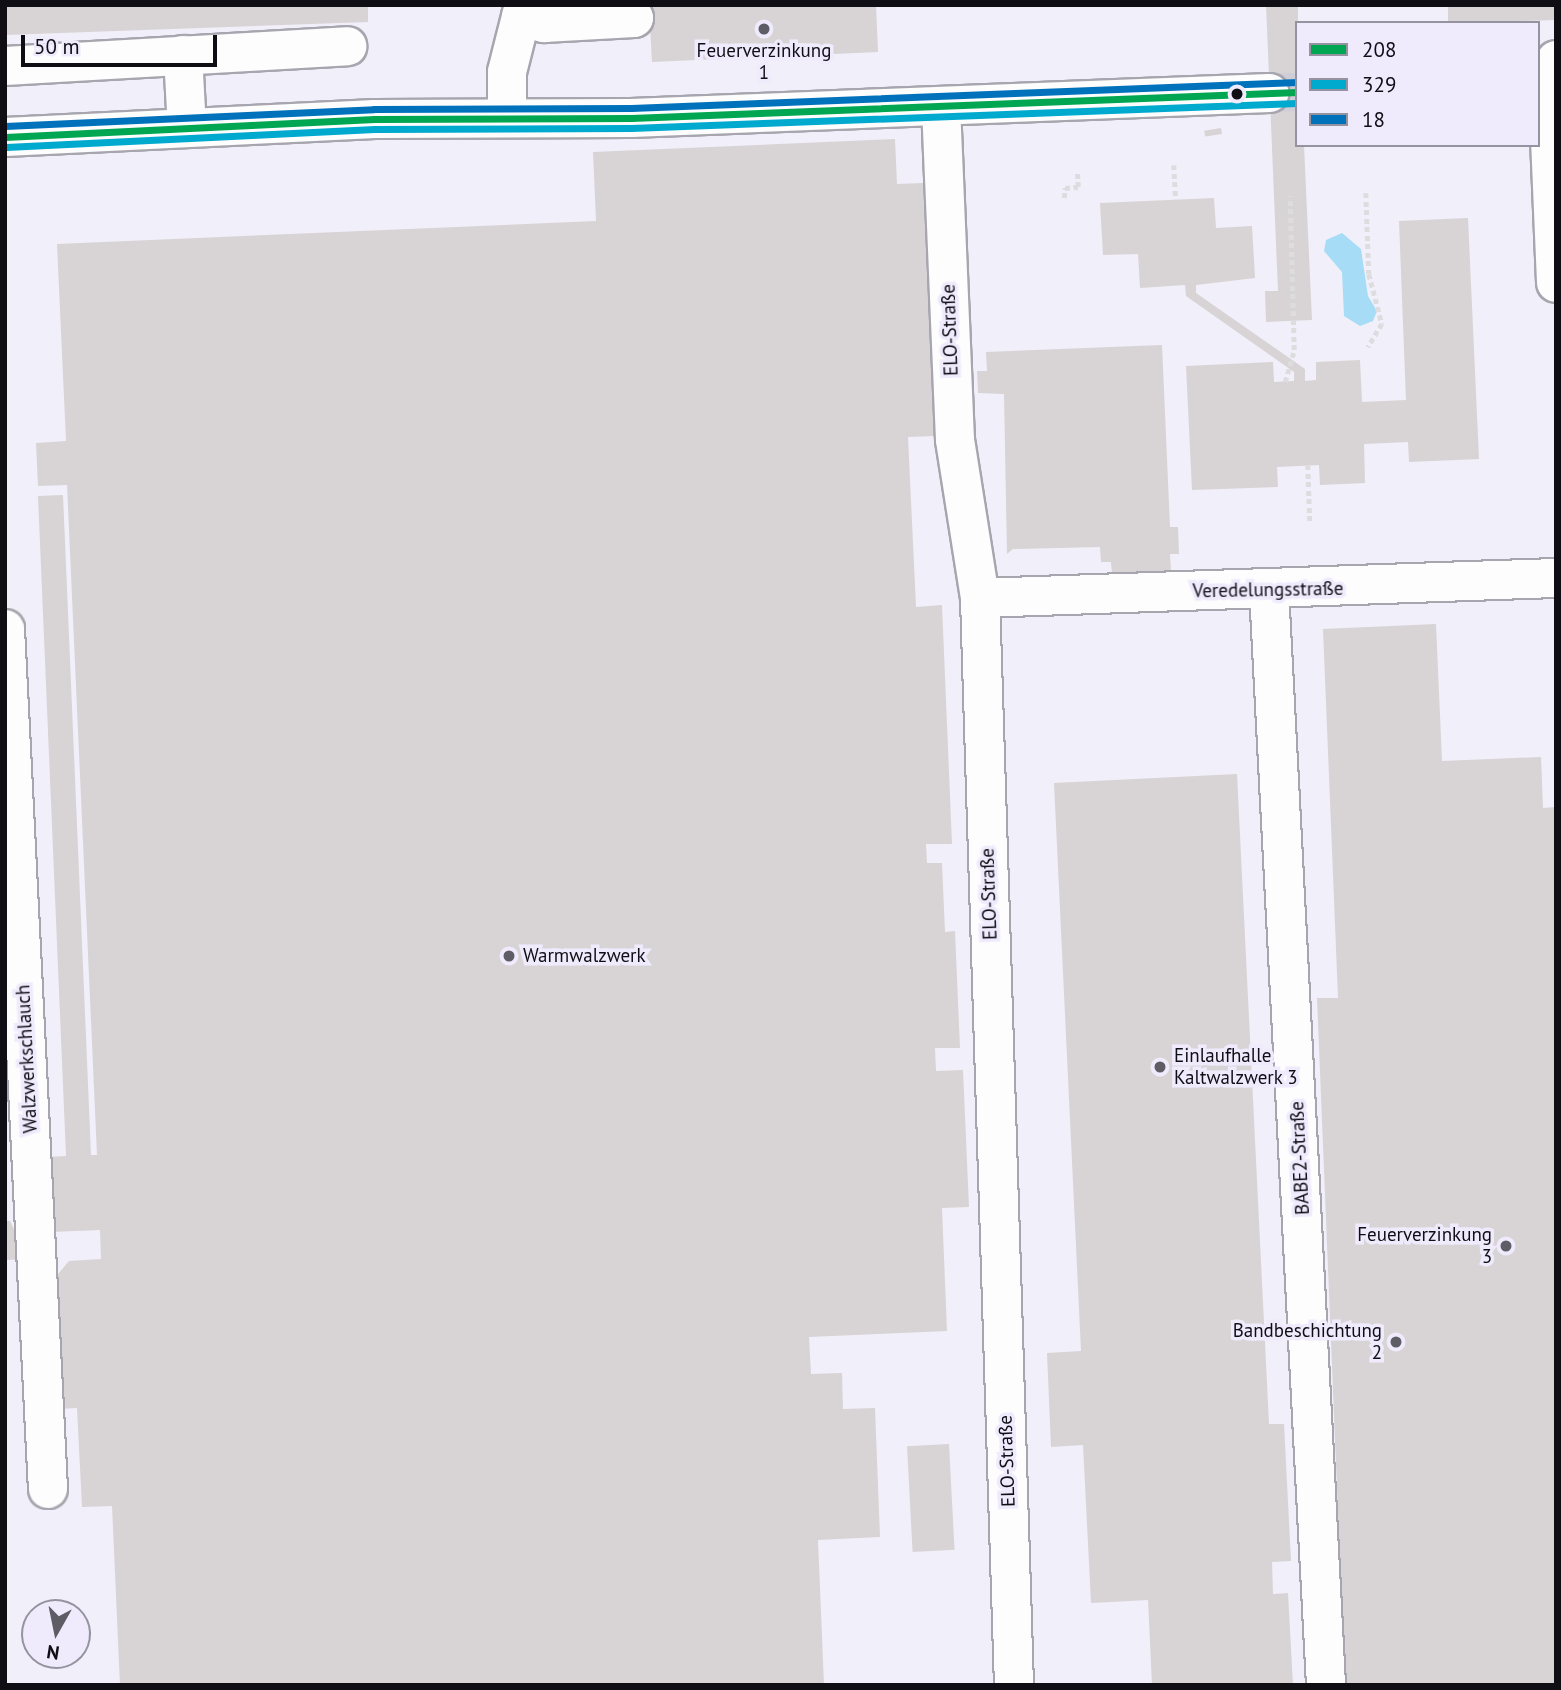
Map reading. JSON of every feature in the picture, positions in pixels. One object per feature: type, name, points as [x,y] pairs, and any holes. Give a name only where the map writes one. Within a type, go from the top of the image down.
[{"type":"street","points":[[508,118],[507,72],[523,11],[544,23],[634,18],[628,5]]},
{"type":"street","points":[[5,66],[347,46]]},
{"type":"street","points":[[183,55],[187,128]]},
{"type":"street","points":[[1551,84],[1556,283]]},
{"type":"street","points":[[5,137],[187,128],[941,106],[1270,93]]},
{"type":"street","name":"ELO-Straße","points":[[941,106],[955,440],[980,598],[1014,1685]]},
{"type":"street","name":"Veredelungsstraße","points":[[980,598],[1556,578]]},
{"type":"street","name":"BABE2-Straße","points":[[1269,590],[1326,1685]]},
{"type":"street","name":"Walzwerkschlauch","points":[[5,629],[48,1489]]},
{"type":"path","points":[[1174,165],[1176,200]]},
{"type":"path","points":[[1065,198],[1065,188],[1078,187],[1077,170]]},
{"type":"path","points":[[1366,193],[1368,274],[1381,324],[1368,348]]},
{"type":"path","points":[[1285,382],[1294,350],[1290,195]]},
{"type":"path","points":[[1308,465],[1310,522]]},
{"type":"water","points":[[1342,233],[1361,249],[1368,296],[1377,311],[1373,321],[1360,326],[1344,316],[1342,272],[1324,251],[1326,240]]},
{"type":"building","points":[[5,5],[368,5],[368,22],[5,35]]},
{"type":"building","name":"Feuerverzinkung 1","points":[[649,5],[876,5],[878,52],[652,62]]},
{"type":"building","points":[[1266,5],[1298,5],[1298,21],[1295,21],[1295,147],[1304,147],[1312,320],[1266,322],[1265,291],[1278,291]]},
{"type":"building","points":[[1448,5],[1556,5],[1556,20],[1448,21]]},
{"type":"building","points":[[1221,128],[1222,134],[1205,137],[1204,131]]},
{"type":"building","name":"Warmwalzwerk","points":[[895,139],[897,184],[923,183],[934,436],[908,437],[916,607],[942,605],[952,844],[926,844],[927,863],[942,863],[945,932],[955,931],[960,1048],[935,1048],[936,1071],[963,1070],[969,1207],[942,1208],[947,1331],[809,1337],[811,1374],[842,1373],[843,1409],[875,1408],[880,1537],[818,1540],[824,1685],[120,1685],[112,1506],[82,1507],[77,1408],[58,1409],[53,1280],[69,1261],[101,1259],[100,1230],[51,1232],[48,1157],[66,1156],[38,496],[63,495],[91,1155],[97,1155],[67,485],[38,486],[36,443],[66,441],[57,244],[596,221],[593,152]]},
{"type":"building","points":[[1214,198],[1216,228],[1252,226],[1255,278],[1196,285],[1196,293],[1305,369],[1305,381],[1316,380],[1316,362],[1360,360],[1362,402],[1406,400],[1399,221],[1468,218],[1479,459],[1409,462],[1408,442],[1364,444],[1365,483],[1320,485],[1319,465],[1277,467],[1278,487],[1192,490],[1186,366],[1273,362],[1274,382],[1294,381],[1294,372],[1186,296],[1185,285],[1140,288],[1138,254],[1103,255],[1100,203]]},
{"type":"building","points":[[1162,345],[1170,527],[1178,527],[1179,554],[1170,554],[1171,571],[1112,574],[1111,562],[1101,562],[1100,547],[1013,549],[1007,554],[1004,394],[978,393],[977,371],[987,371],[986,352]]},
{"type":"building","points":[[1436,624],[1442,761],[1541,757],[1543,808],[1556,807],[1556,1685],[1345,1685],[1317,998],[1338,998],[1323,629]]},
{"type":"building","name":"Einlaufhalle Kaltwalzwerk 3","points":[[1237,774],[1269,1424],[1284,1424],[1291,1561],[1272,1562],[1273,1594],[1288,1593],[1293,1685],[1152,1685],[1148,1600],[1091,1603],[1083,1445],[1051,1447],[1047,1353],[1081,1351],[1054,783]]},
{"type":"building","points":[[5,1221],[10,1221],[29,1259],[5,1260]]},
{"type":"building","points":[[949,1444],[955,1550],[913,1552],[907,1446]]},
{"type":"tunnel","points":[[1270,93],[1295,92]]},
{"type":"transit line","name":"18","points":[[5,126],[374,109],[631,108],[1295,82]]},
{"type":"transit line","name":"208","points":[[5,137],[375,119],[631,118],[1295,92]]},
{"type":"transit line","name":"329","points":[[6,147],[375,129],[631,128],[1295,103]]},
{"type":"place","name":"Feuerverzinkung 1","points":[[764,29]]},
{"type":"place","name":"Warmwalzwerk","points":[[509,956]]},
{"type":"place","name":"Einlaufhalle Kaltwalzwerk 3","points":[[1160,1067]]},
{"type":"place","name":"Feuerverzinkung 3","points":[[1506,1246]]},
{"type":"place","name":"Bandbeschichtung 2","points":[[1396,1342]]}]
